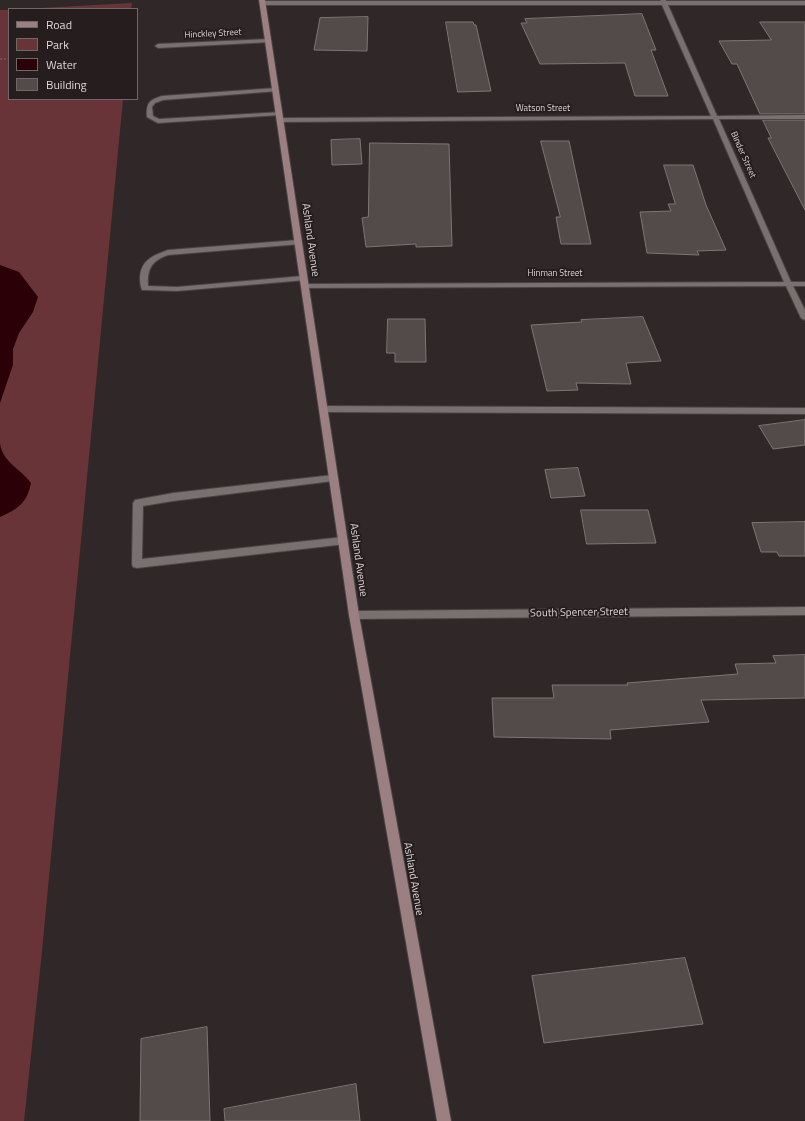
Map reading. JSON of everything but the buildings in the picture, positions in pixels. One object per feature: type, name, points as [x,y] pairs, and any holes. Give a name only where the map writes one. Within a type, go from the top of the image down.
[{"type":"street","name":"Binder Street","points":[[664,1],[714,117],[721,127],[788,283],[805,318]]},
{"type":"street","points":[[263,2],[805,2]]},
{"type":"street","name":"Ashland Avenue","points":[[263,2],[354,615],[444,1121]]},
{"type":"street","name":"Hinckley Street","points":[[158,46],[269,41]]},
{"type":"street","name":"Watson Street","points":[[276,90],[162,98],[153,102],[149,107],[150,117],[158,121],[280,116],[805,117]]},
{"type":"street","name":"Hinman Street","points":[[298,242],[171,252],[157,256],[148,262],[144,268],[143,284],[145,288],[153,289],[304,282],[805,284]]},
{"type":"street","points":[[323,409],[805,411]]},
{"type":"street","points":[[333,478],[173,497],[138,503],[137,564],[343,541]]},
{"type":"street","name":"South Spencer Street","points":[[354,615],[805,611]]},
{"type":"green space","points":[[132,3],[131,8],[40,8]]},
{"type":"green space","points":[[0,10],[8,10],[8,100],[123,100],[41,961],[24,1121],[0,1121]]},
{"type":"water","points":[[0,265],[19,272],[38,297],[33,312],[19,333],[13,349],[13,365],[0,403]]},
{"type":"water","points":[[0,443],[1,450],[4,455],[31,483],[27,496],[21,504],[17,508],[0,517]]}]
